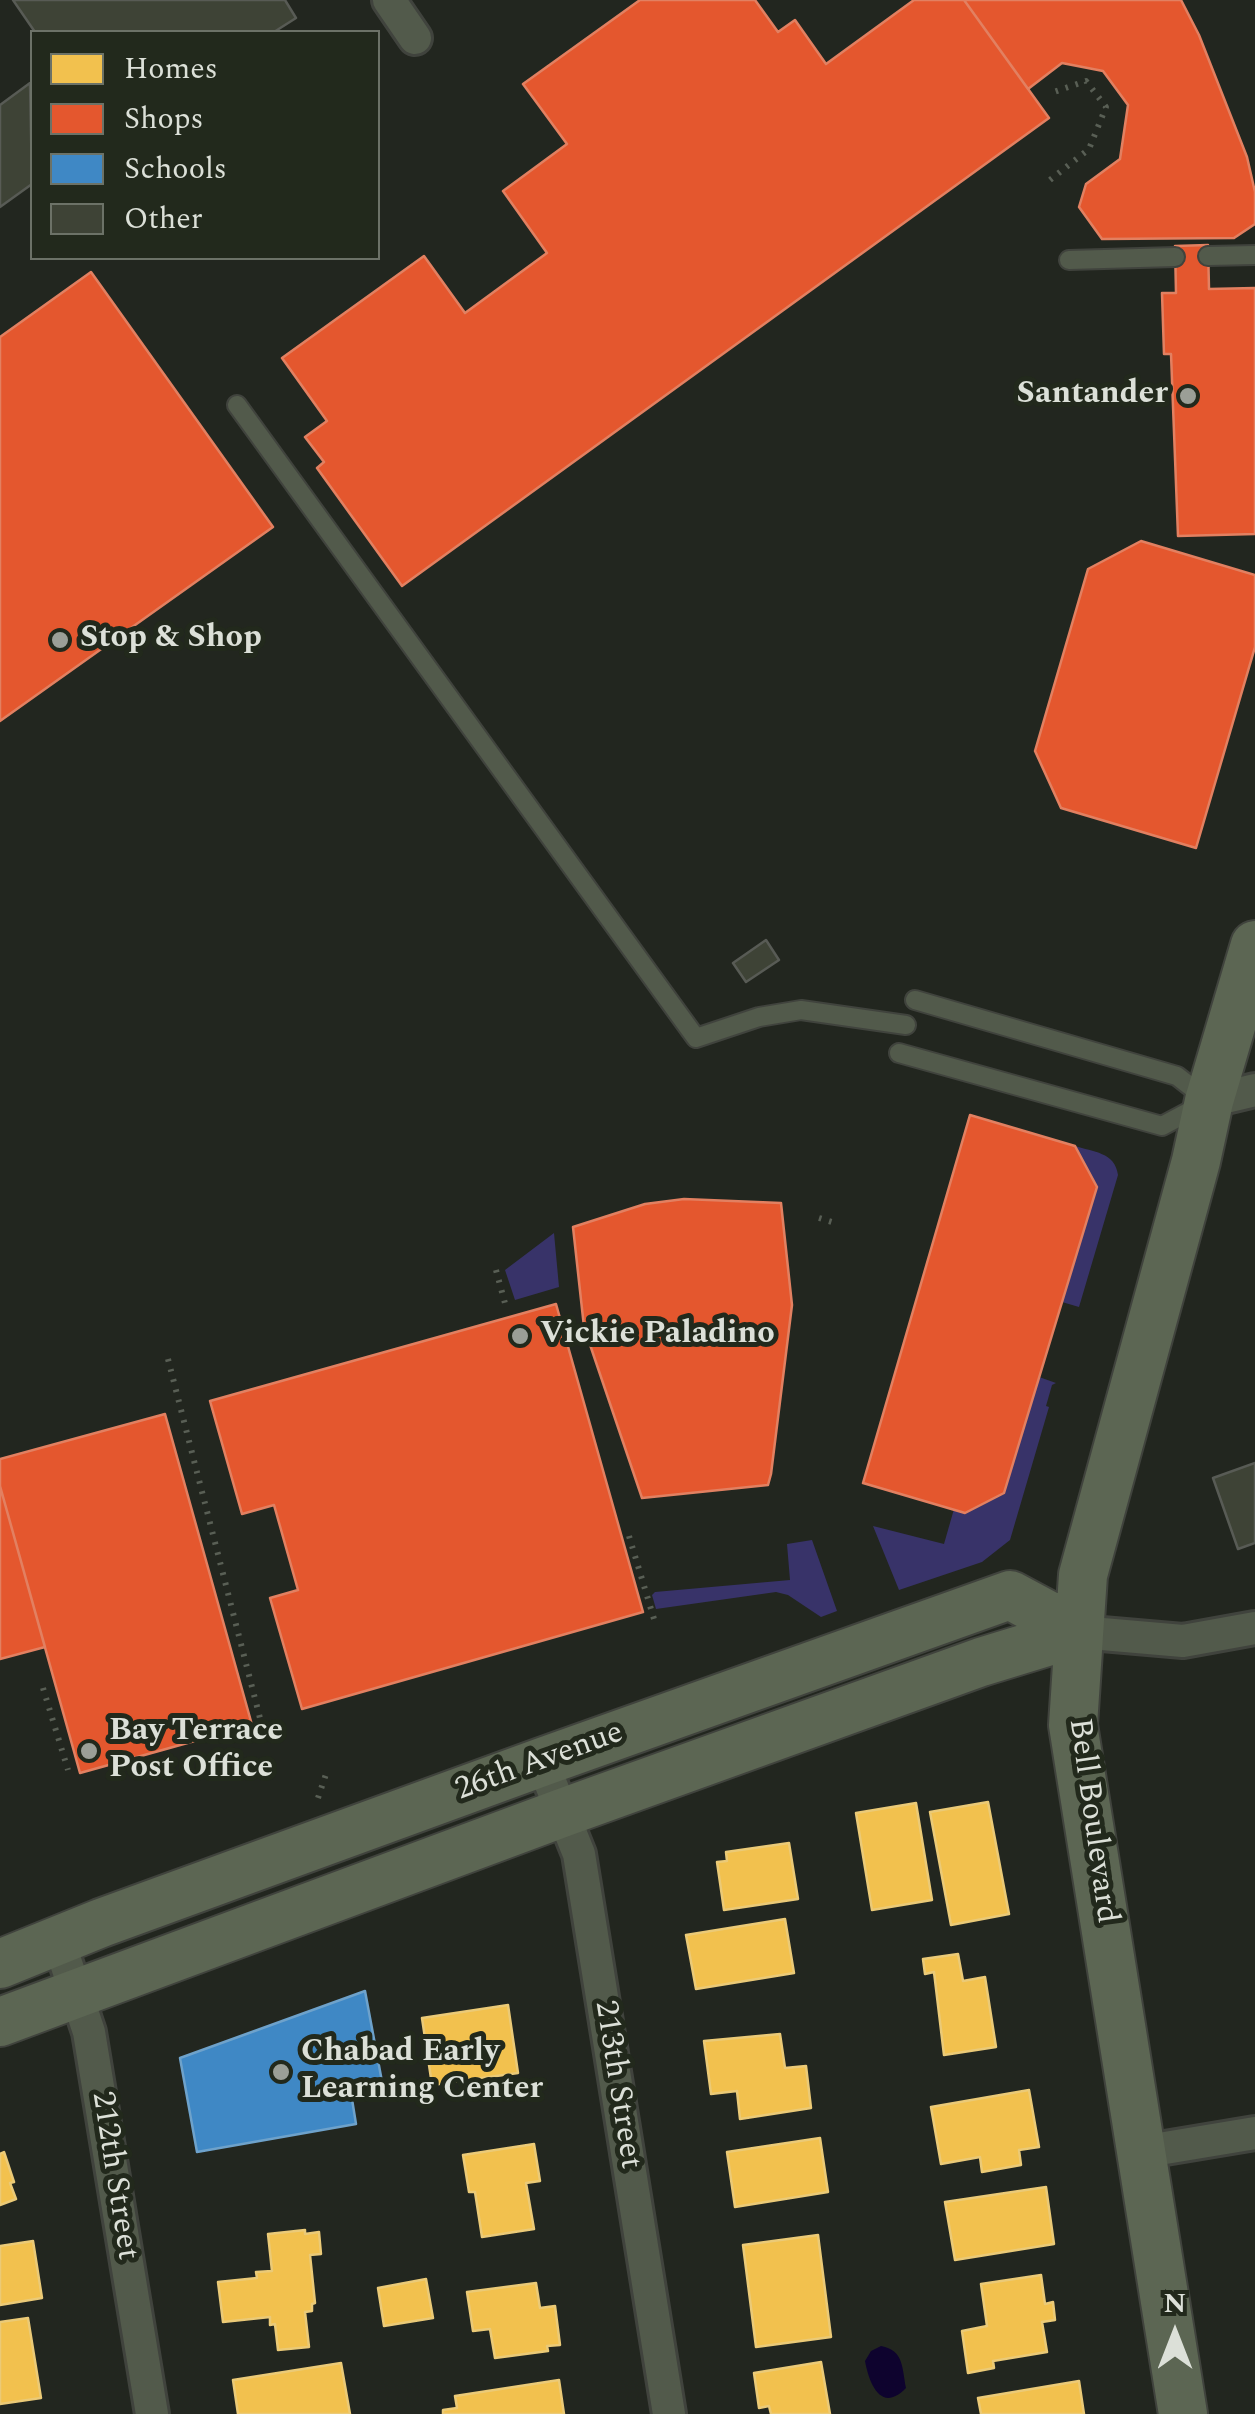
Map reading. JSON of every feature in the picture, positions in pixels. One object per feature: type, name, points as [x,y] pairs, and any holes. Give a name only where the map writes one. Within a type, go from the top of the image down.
[{"type":"street","points":[[390,0],[415,38]]},
{"type":"street","name":"Bell Boulevard","points":[[1183,2414],[1073,1725],[1083,1574],[1209,1101],[1255,945]]},
{"type":"street","points":[[1209,1101],[1255,1090]]},
{"type":"street","name":"26th Avenue","points":[[0,1964],[542,1762],[1010,1595],[1079,1632]]},
{"type":"street","name":"26th Avenue","points":[[0,2022],[562,1812],[980,1662],[1079,1632],[1183,1641],[1255,1628]]},
{"type":"street","name":"213th Street","points":[[542,1762],[579,1854],[670,2414]]},
{"type":"street","name":"212th Street","points":[[59,1942],[89,2032],[152,2414]]},
{"type":"street","points":[[1141,2152],[1255,2133]]},
{"type":"lane","points":[[1208,256],[1255,255]]},
{"type":"lane","points":[[1070,260],[1174,257]]},
{"type":"lane","points":[[238,404],[696,1038],[759,1017],[801,1010],[906,1025]]},
{"type":"lane","points":[[899,1053],[1162,1126],[1209,1101],[1177,1076],[914,1000]]},
{"type":"path","points":[[1050,180],[1090,150],[1106,108],[1086,81],[1054,92]]},
{"type":"path","points":[[819,1218],[832,1222]]},
{"type":"path","points":[[496,1270],[506,1307]]},
{"type":"path","points":[[168,1359],[262,1726]]},
{"type":"path","points":[[629,1536],[654,1620]]},
{"type":"path","points":[[43,1688],[68,1770]]},
{"type":"path","points":[[315,1806],[327,1771]]},
{"type":"shaded area","points":[[1075,1146],[1108,1157],[1118,1175],[1079,1307],[1062,1302]]},
{"type":"shaded area","points":[[554,1233],[559,1287],[515,1300],[505,1270]]},
{"type":"shaded area","points":[[1039,1377],[1056,1383],[1052,1385],[1010,1540],[982,1562],[899,1590],[873,1526],[944,1544],[954,1509]]},
{"type":"shaded area","points":[[812,1540],[837,1611],[821,1617],[788,1595],[776,1592],[656,1609],[652,1595],[655,1592],[790,1580],[787,1544]]},
{"type":"shaded area","points":[[881,2346],[894,2351],[904,2374],[906,2388],[890,2398],[883,2397],[873,2386],[865,2361],[871,2351]]},
{"type":"building: Homes","points":[[988,1802],[1009,1914],[951,1925],[930,1812]]},
{"type":"building: Homes","points":[[916,1803],[932,1900],[872,1910],[856,1813]]},
{"type":"building: Homes","points":[[789,1843],[798,1899],[724,1910],[717,1862],[727,1861],[726,1852]]},
{"type":"building: Homes","points":[[785,1919],[794,1973],[696,1989],[686,1935]]},
{"type":"building: Homes","points":[[958,1954],[963,1981],[985,1977],[996,2047],[944,2055],[934,1972],[925,1974],[923,1959]]},
{"type":"building: Homes","points":[[508,2005],[518,2073],[432,2085],[422,2018]]},
{"type":"building: Homes","points":[[780,2034],[785,2068],[806,2066],[811,2108],[740,2119],[737,2091],[711,2094],[704,2041]]},
{"type":"building: Homes","points":[[1029,2090],[1039,2147],[1019,2150],[1021,2165],[982,2172],[980,2157],[941,2164],[931,2107]]},
{"type":"building: Homes","points":[[820,2138],[828,2192],[735,2207],[727,2152]]},
{"type":"building: Homes","points":[[534,2144],[540,2181],[526,2183],[534,2229],[482,2237],[475,2192],[469,2192],[463,2155]]},
{"type":"building: Homes","points":[[4,2152],[16,2199],[0,2205],[0,2154]]},
{"type":"building: Homes","points":[[1046,2187],[1054,2244],[955,2260],[945,2202]]},
{"type":"building: Homes","points":[[305,2230],[305,2234],[319,2232],[321,2254],[310,2255],[315,2303],[312,2311],[305,2312],[309,2347],[278,2350],[275,2324],[270,2325],[270,2317],[223,2322],[218,2282],[257,2278],[256,2272],[272,2271],[268,2234]]},
{"type":"building: Homes","points":[[818,2235],[831,2337],[756,2347],[743,2245]]},
{"type":"building: Homes","points":[[33,2241],[42,2298],[0,2305],[0,2246]]},
{"type":"building: Homes","points":[[1041,2275],[1045,2304],[1053,2302],[1055,2320],[1042,2322],[1047,2352],[993,2361],[994,2368],[968,2373],[962,2331],[987,2326],[981,2284]]},
{"type":"building: Homes","points":[[426,2279],[433,2318],[384,2326],[378,2288]]},
{"type":"building: Homes","points":[[536,2283],[540,2308],[555,2306],[560,2345],[547,2346],[548,2351],[495,2358],[490,2329],[473,2331],[467,2292]]},
{"type":"building: Homes","points":[[28,2318],[41,2398],[0,2404],[0,2322]]},
{"type":"building: Homes","points":[[821,2362],[830,2414],[771,2414],[769,2406],[759,2408],[754,2373]]},
{"type":"building: Homes","points":[[341,2363],[350,2414],[238,2414],[233,2380]]},
{"type":"building: Homes","points":[[559,2380],[564,2414],[443,2414],[443,2410],[457,2408],[455,2396]]},
{"type":"building: Homes","points":[[1079,2381],[1084,2414],[981,2414],[978,2398]]},
{"type":"building: Shops","points":[[640,0],[755,0],[778,32],[795,20],[826,64],[914,0],[964,0],[1049,118],[402,586],[317,468],[324,462],[305,437],[327,421],[282,358],[424,256],[465,313],[547,253],[503,191],[567,144],[523,84]]},
{"type":"building: Shops","points":[[964,0],[1181,0],[1199,35],[1247,157],[1255,192],[1255,224],[1234,238],[1102,239],[1079,207],[1086,184],[1120,159],[1128,105],[1103,71],[1062,63],[1028,89]]},
{"type":"building: Shops","points":[[1208,245],[1209,289],[1255,288],[1255,534],[1178,536],[1171,354],[1164,354],[1162,293],[1176,293],[1175,246]]},
{"type":"building: Shops","points":[[91,272],[273,527],[0,721],[0,337]]},
{"type":"building: Shops","points":[[1141,541],[1255,575],[1255,647],[1196,848],[1061,808],[1035,751],[1088,569]]},
{"type":"building: Shops","points":[[970,1115],[1075,1146],[1097,1187],[1004,1493],[965,1513],[863,1483]]},
{"type":"building: Shops","points":[[684,1199],[781,1203],[792,1305],[771,1474],[768,1485],[642,1498],[584,1327],[573,1227],[645,1204]]},
{"type":"building: Shops","points":[[556,1304],[643,1612],[302,1709],[270,1598],[298,1590],[274,1505],[242,1514],[210,1401]]},
{"type":"building: Shops","points":[[165,1414],[252,1725],[80,1773],[0,1486],[0,1459]]},
{"type":"building: Shops","points":[[0,1486],[45,1647],[0,1659]]},
{"type":"building: Schools","name":"Chabad Early Learning Center","points":[[365,1991],[383,2087],[351,2093],[356,2124],[197,2152],[180,2058]]},
{"type":"building: Other","points":[[13,0],[285,0],[296,18],[277,30],[34,30]]},
{"type":"building: Other","points":[[30,83],[30,185],[0,207],[0,105]]},
{"type":"building: Other","points":[[766,940],[779,960],[746,982],[733,963]]},
{"type":"building: Other","points":[[1255,1463],[1255,1543],[1238,1549],[1213,1478]]},
{"type":"place","name":"Santander","points":[[1188,396]]},
{"type":"place","name":"Stop & Shop","points":[[60,640]]},
{"type":"place","name":"Vickie Paladino","points":[[520,1336]]},
{"type":"place","name":"Bay Terrace Post Office","points":[[89,1751]]},
{"type":"place","name":"Chabad Early Learning Center","points":[[281,2072]]}]
